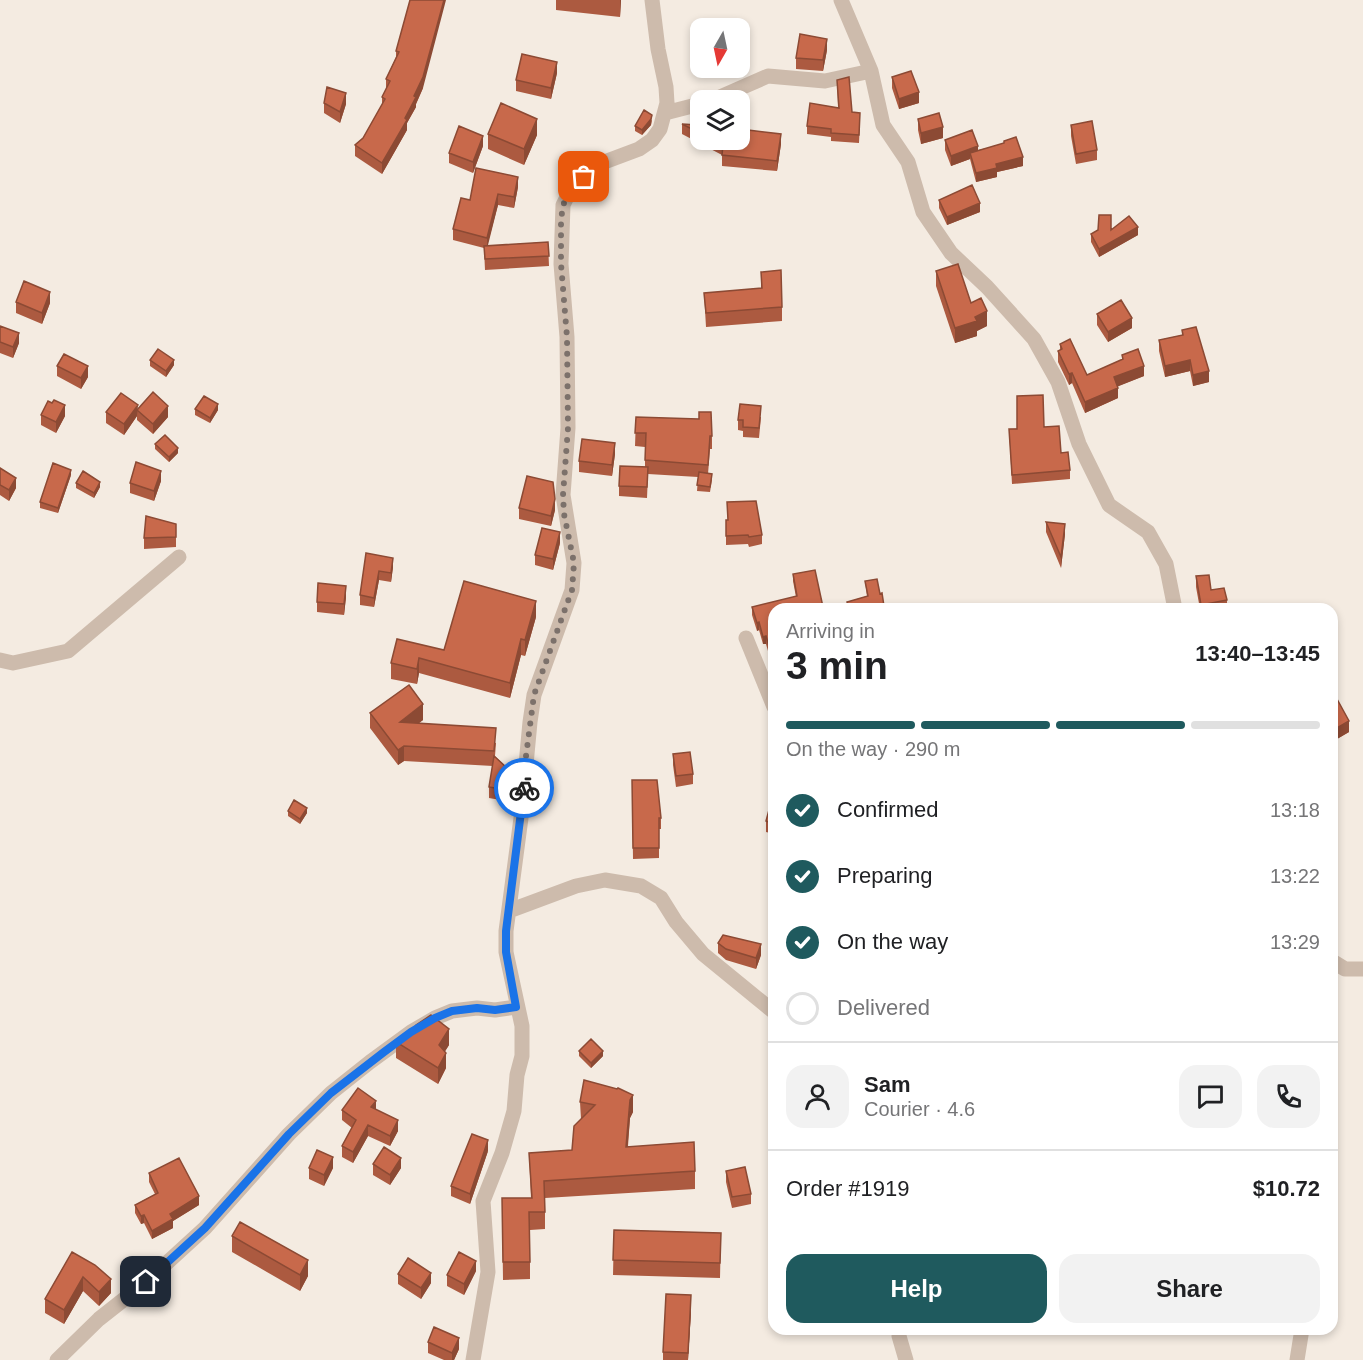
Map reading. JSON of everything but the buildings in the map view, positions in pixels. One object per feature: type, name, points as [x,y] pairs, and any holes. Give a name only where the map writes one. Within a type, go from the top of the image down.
[{"type":"street","points":[[473,1360],[488,1272],[483,1201],[502,1153],[511,1121],[522,1056],[522,1026],[516,1007],[506,952],[534,695],[572,590],[574,572],[563,495],[568,428],[567,346],[561,264],[563,205],[569,193],[599,165],[639,149],[652,140],[660,129],[665,113],[666,87],[658,49],[652,0]]},
{"type":"street","points":[[841,0],[871,70],[883,125],[908,162],[923,212],[951,253],[987,287],[1034,339],[1058,382],[1079,444],[1109,506],[1148,532],[1166,564],[1174,603]]},
{"type":"street","points":[[736,90],[768,76],[825,81],[871,70]]},
{"type":"street","points":[[665,113],[690,107]]},
{"type":"street","points":[[0,660],[13,663],[68,651],[179,557]]},
{"type":"street","points":[[746,638],[768,692]]},
{"type":"street","points":[[509,911],[576,886],[606,880],[641,886],[661,897],[676,922],[703,954],[768,1007]]},
{"type":"street","points":[[1338,965],[1345,969],[1363,969]]},
{"type":"street","points":[[57,1360],[99,1319],[146,1282],[205,1228],[289,1134],[331,1093],[370,1062],[411,1032],[452,1011],[516,1007]]},
{"type":"street","points":[[899,1335],[906,1360]]},
{"type":"street","points":[[1297,1360],[1301,1335]]},
{"type":"way so far","points":[[524,788],[534,695],[572,590],[574,563],[564,514],[563,495],[568,428],[568,374],[561,264],[561,220],[563,205],[569,193],[584,177]]},
{"type":"route","points":[[146,1282],[205,1228],[289,1134],[331,1093],[384,1052],[411,1032],[452,1011],[516,1007],[506,952],[506,931],[524,788]]}]
